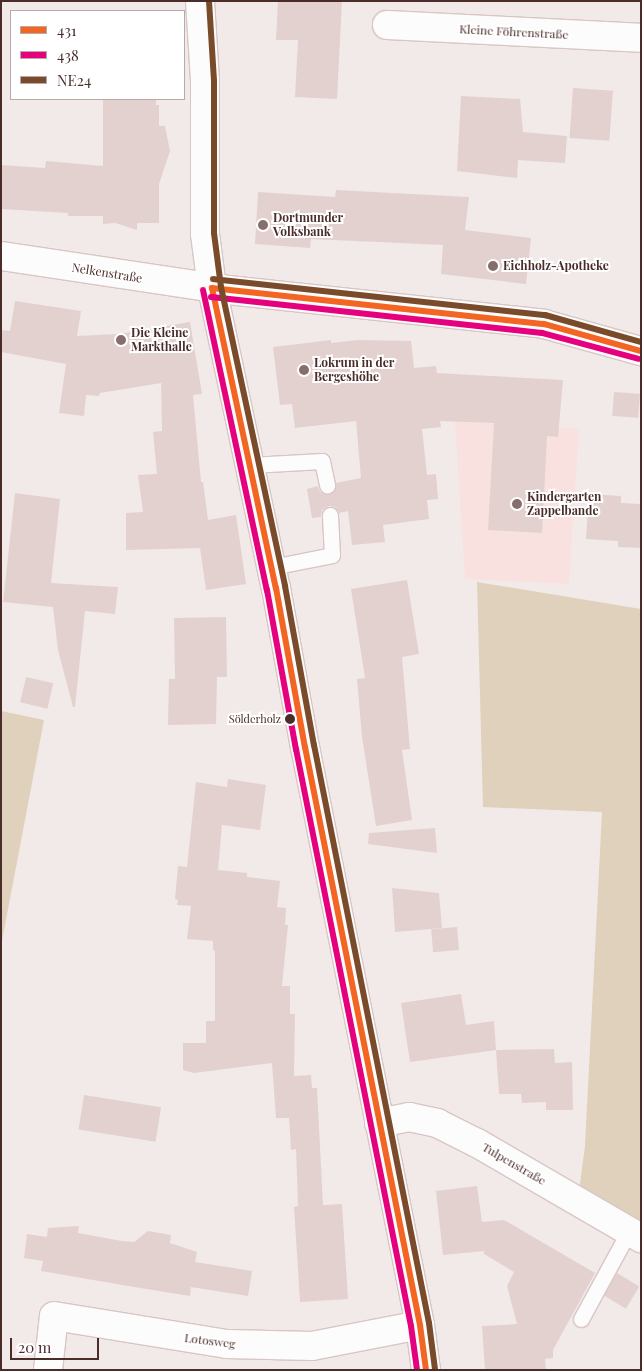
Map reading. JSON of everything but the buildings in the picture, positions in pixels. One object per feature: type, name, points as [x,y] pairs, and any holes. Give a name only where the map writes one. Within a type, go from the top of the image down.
[{"type":"street","points":[[200,1],[206,81],[205,234],[212,288],[272,567],[379,1123],[420,1324],[426,1370]]},
{"type":"street","name":"Kleine Föhrenstraße","points":[[387,25],[641,38]]},
{"type":"street","name":"Nelkenstraße","points":[[1,256],[212,288],[544,324],[641,351]]},
{"type":"street","name":"Tulpenstraße","points":[[379,1123],[410,1117],[437,1123],[477,1143],[635,1235]]},
{"type":"street","name":"Lotosweg","points":[[48,1370],[54,1316],[227,1344],[312,1346],[420,1324]]},
{"type":"lane","points":[[250,465],[322,461],[327,485]]},
{"type":"lane","points":[[272,567],[332,555],[330,514]]},
{"type":"lane","points":[[582,1319],[635,1235]]},
{"type":"shaded area","name":"Kindergarten Zappelbande","points":[[455,421],[579,429],[569,584],[465,579]]},
{"type":"shaded area","points":[[477,582],[641,609],[641,1227],[579,1191],[585,1146],[602,812],[483,807]]},
{"type":"shaded area","points":[[1,711],[44,720],[1,946]]},
{"type":"transit line","name":"NE24","points":[[209,1],[214,81],[214,233],[221,287],[285,586],[314,745],[429,1323],[435,1369]]},
{"type":"transit line","name":"NE24","points":[[213,279],[545,315],[641,342]]},
{"type":"transit line","name":"431","points":[[212,288],[276,588],[305,747],[420,1325],[426,1370]]},
{"type":"transit line","name":"431","points":[[212,288],[544,324],[641,351]]},
{"type":"transit line","name":"438","points":[[203,290],[267,590],[296,749],[411,1326],[417,1370]]},
{"type":"transit line","name":"438","points":[[211,297],[542,333],[639,359]]},
{"type":"place","name":"Dortmunder Volksbank","points":[[263,225]]},
{"type":"place","name":"Eichholz-Apotheke","points":[[493,266]]},
{"type":"place","name":"Die Kleine Markthalle","points":[[121,340]]},
{"type":"place","name":"Lokrum in der Bergeshöhe","points":[[304,370]]},
{"type":"place","name":"Kindergarten Zappelbande","points":[[517,504]]},
{"type":"place","name":"Sölderholz","points":[[290,719]]}]
